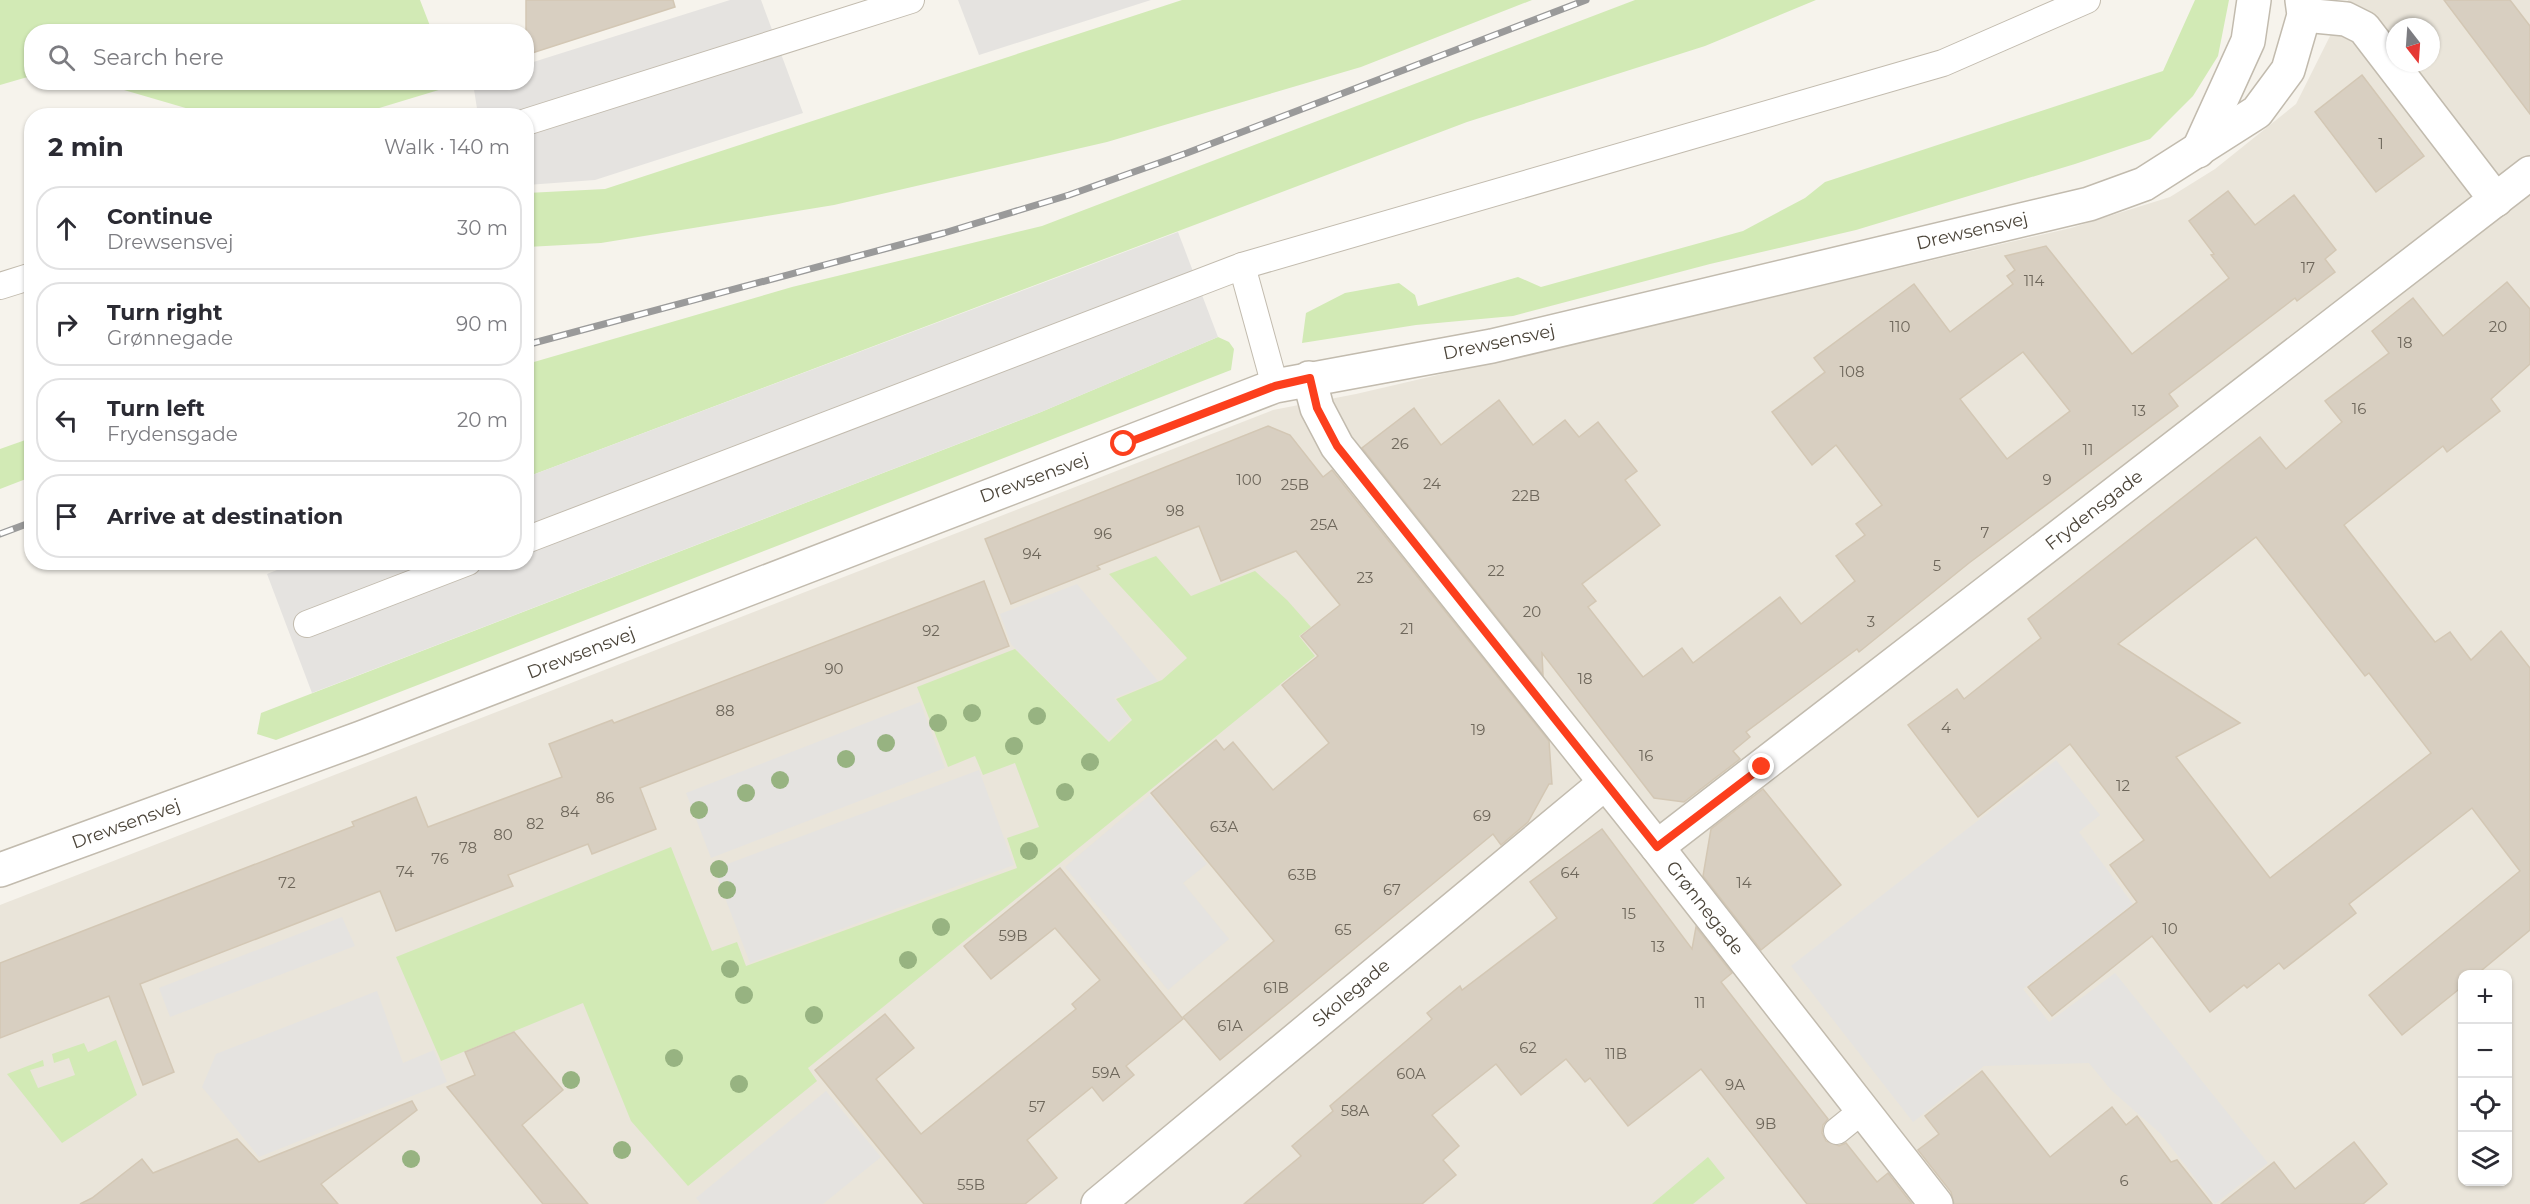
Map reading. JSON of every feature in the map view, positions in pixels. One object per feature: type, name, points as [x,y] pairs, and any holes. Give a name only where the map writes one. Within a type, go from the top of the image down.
[{"type":"street","points":[[2198,151],[2248,41],[2254,0]]},
{"type":"street","points":[[2303,8],[2346,19],[2364,28],[2496,200]]},
{"type":"street","name":"Drewsensvej","points":[[0,870],[361,738],[1275,386],[1492,346],[2090,204],[2144,184],[2257,112],[2288,70],[2303,8]]},
{"type":"street","name":"Frydensgade","points":[[1657,847],[2530,173]]},
{"type":"street","name":"Grønnegade","points":[[1310,378],[1317,408],[1337,446],[1657,847],[1936,1204]]},
{"type":"street","name":"Skolegade","points":[[1098,1204],[1605,783]]},
{"type":"lane","points":[[534,119],[911,0]]},
{"type":"lane","points":[[534,537],[1242,266],[1943,63],[2087,0]]},
{"type":"lane","points":[[1242,266],[1275,386]]},
{"type":"lane","points":[[0,286],[24,278]]},
{"type":"lane","points":[[307,624],[447,570]]},
{"type":"lane","points":[[1837,1131],[1863,1110]]},
{"type":"shaded area","points":[[730,0],[761,0],[803,113],[595,180],[534,184],[534,108],[477,108],[474,90],[534,90],[534,62]]},
{"type":"shaded area","points":[[958,0],[1151,0],[979,55]]},
{"type":"shaded area","points":[[2348,0],[2530,0],[2530,1204],[0,1204],[0,905],[1273,410],[1356,394],[2071,228],[2170,197],[2215,169],[2296,104]]},
{"type":"shaded area","points":[[1178,232],[1218,337],[1041,412],[312,693],[267,574],[277,570],[534,570],[534,474]]},
{"type":"shaded area","points":[[1077,584],[1158,681],[1114,698],[1130,719],[1108,740],[1011,644],[1000,614]]},
{"type":"shaded area","points":[[920,702],[945,768],[711,858],[686,793]]},
{"type":"shaded area","points":[[2056,760],[2100,815],[2079,832],[2133,904],[2023,989],[2049,1022],[2115,973],[2268,1163],[2215,1204],[2161,1134],[2111,1090],[2089,1063],[1984,1066],[1913,1122],[1791,966]]},
{"type":"shaded area","points":[[979,770],[1014,865],[750,963],[714,869]]},
{"type":"shaded area","points":[[1150,795],[1207,864],[1183,883],[1229,939],[1168,990],[1065,867]]},
{"type":"shaded area","points":[[342,917],[355,946],[170,1017],[159,988]]},
{"type":"shaded area","points":[[377,991],[403,1063],[434,1050],[447,1082],[259,1157],[202,1087],[216,1054]]},
{"type":"shaded area","points":[[826,1091],[881,1157],[823,1204],[701,1204],[696,1198]]},
{"type":"green space","points":[[0,0],[420,0],[429,24],[24,24],[24,78],[0,85]]},
{"type":"green space","points":[[1182,0],[1532,0],[1361,67],[1107,142],[834,205],[601,243],[534,247],[534,193],[605,189]]},
{"type":"green space","points":[[1635,0],[1816,0],[1705,46],[1467,122],[534,474],[534,362],[792,287],[1042,226]]},
{"type":"green space","points":[[2195,0],[2229,0],[2218,56],[2193,96],[2150,139],[1856,230],[1710,264],[1513,316],[1416,325],[1302,343],[1306,313],[1345,293],[1399,283],[1415,295],[1418,306],[1518,277],[1541,287],[1743,231],[1805,198],[1825,182],[2163,71]]},
{"type":"green space","points":[[124,90],[439,90],[379,108],[186,108]]},
{"type":"green space","points":[[1218,337],[1229,342],[1234,349],[1231,370],[276,740],[257,734],[261,713],[1041,412]]},
{"type":"green space","points":[[24,440],[24,480],[0,489],[0,449]]},
{"type":"green space","points":[[1156,556],[1191,596],[1255,571],[1287,600],[1311,627],[1299,636],[1315,656],[808,1068],[817,1081],[688,1186],[631,1121],[583,1003],[441,1061],[396,957],[671,847],[712,951],[737,942],[746,966],[1017,868],[1007,838],[1039,827],[1015,763],[983,775],[975,756],[948,767],[917,687],[1015,649],[1109,742],[1132,720],[1116,699],[1162,680],[1187,658],[1109,574]]},
{"type":"green space","points":[[116,1040],[137,1095],[62,1143],[7,1074],[43,1060],[44,1066],[30,1070],[38,1088],[75,1075],[69,1058],[54,1063],[52,1054],[84,1043],[88,1052]]},
{"type":"green space","points":[[1708,1157],[1725,1178],[1693,1204],[1652,1204]]},
{"type":"building","points":[[526,0],[673,0],[675,7],[534,52],[534,24],[526,24]]},
{"type":"building","points":[[2444,0],[2510,0],[2530,26],[2530,114]]},
{"type":"building","points":[[2362,75],[2424,156],[2376,192],[2315,112]]},
{"type":"building","points":[[2228,191],[2255,225],[2294,195],[2336,250],[2325,259],[2335,272],[2297,301],[2295,298],[2169,394],[2178,406],[1969,563],[1859,652],[1857,649],[1746,732],[1750,737],[1733,751],[1740,759],[1684,802],[1654,798],[1542,653],[1543,675],[1362,448],[1414,408],[1441,445],[1499,400],[1533,445],[1565,420],[1579,437],[1598,422],[1637,471],[1625,480],[1660,525],[1582,584],[1596,601],[1588,607],[1643,677],[1682,648],[1693,663],[1780,597],[1801,624],[1855,581],[1836,556],[1865,535],[1856,524],[1882,505],[1836,445],[1812,465],[1772,412],[1825,372],[1814,358],[1914,284],[1950,332],[2013,284],[2007,276],[2015,270],[2005,256],[2046,246],[2132,354],[2229,278],[2189,221]],"holes":[[[2023,352],[2070,411],[2007,459],[1960,399]]]},
{"type":"building","points":[[2507,282],[2530,309],[2530,364],[2491,399],[2500,411],[2447,452],[2443,446],[2344,525],[2435,642],[2450,632],[2471,660],[2501,631],[2530,668],[2530,930],[2482,970],[2458,970],[2458,990],[2402,1035],[2369,995],[2520,871],[2472,808],[2349,904],[2356,913],[2284,969],[2279,963],[2247,988],[2244,985],[2210,1012],[2152,936],[2052,1016],[2028,987],[2137,902],[2110,865],[2144,840],[2070,744],[1978,817],[1908,725],[1957,689],[1964,699],[2041,638],[2028,619],[2260,437],[2286,469],[2342,422],[2325,401],[2389,353],[2372,331],[2413,298],[2443,336]],"holes":[[[2256,537],[2365,676],[2369,673],[2431,753],[2270,878],[2176,757],[2240,723],[2118,644]]]},
{"type":"building","points":[[1268,426],[1290,435],[1323,477],[1332,470],[1549,741],[1552,784],[1549,784],[1528,822],[1501,845],[1493,834],[1220,1060],[1183,1017],[1274,941],[1151,793],[1216,740],[1224,750],[1233,742],[1273,790],[1329,743],[1282,685],[1318,656],[1301,636],[1340,605],[1296,551],[1221,581],[1199,526],[1097,566],[1100,569],[1011,604],[985,539]]},
{"type":"building","points":[[984,581],[1009,646],[640,788],[656,829],[592,854],[588,844],[508,875],[513,886],[396,931],[380,891],[140,984],[174,1072],[143,1085],[109,996],[0,1038],[0,963],[354,826],[352,822],[416,797],[428,827],[562,777],[549,744],[612,720],[614,723]]},
{"type":"building","points":[[1763,789],[1841,885],[1761,950],[1703,876],[1711,829]]},
{"type":"building","points":[[1602,829],[1692,949],[1696,927],[1732,973],[1721,982],[1828,1119],[1823,1125],[1822,1133],[1826,1141],[1839,1146],[1846,1143],[1877,1182],[1888,1173],[1912,1204],[1807,1204],[1701,1069],[1628,1126],[1590,1078],[1585,1082],[1566,1059],[1521,1095],[1496,1064],[1432,1115],[1459,1146],[1443,1160],[1456,1175],[1422,1204],[1244,1204],[1301,1156],[1292,1146],[1333,1111],[1330,1106],[1432,1019],[1427,1013],[1460,986],[1462,990],[1557,918],[1530,882]]},
{"type":"building","points":[[1060,868],[1183,1019],[1126,1066],[1134,1075],[1103,1101],[1092,1087],[1027,1140],[1057,1178],[1025,1204],[924,1204],[815,1070],[885,1014],[914,1048],[876,1079],[921,1134],[1076,1009],[1072,1004],[1100,980],[1055,928],[991,979],[964,946]]},
{"type":"building","points":[[514,1032],[563,1090],[522,1125],[588,1204],[543,1204],[447,1087],[475,1075],[465,1052]]},
{"type":"building","points":[[1982,1071],[2050,1157],[2112,1107],[2126,1125],[2137,1116],[2171,1162],[2177,1160],[2212,1204],[1954,1204],[1951,1192],[1918,1150],[1939,1134],[1925,1116]]},
{"type":"building","points":[[412,1101],[417,1110],[321,1184],[338,1204],[80,1204],[92,1198],[142,1159],[153,1173],[237,1139],[259,1162]]},
{"type":"building","points":[[2354,1142],[2387,1184],[2363,1204],[2221,1204],[2274,1162],[2295,1189]]},
{"type":"railway","points":[[534,343],[944,233],[1069,195],[1187,153],[1586,0]]},
{"type":"railway","points":[[0,534],[24,525]]},
{"type":"route","points":[[1124,444],[1275,386],[1310,378],[1317,408],[1337,446],[1657,847],[1762,767]]}]
